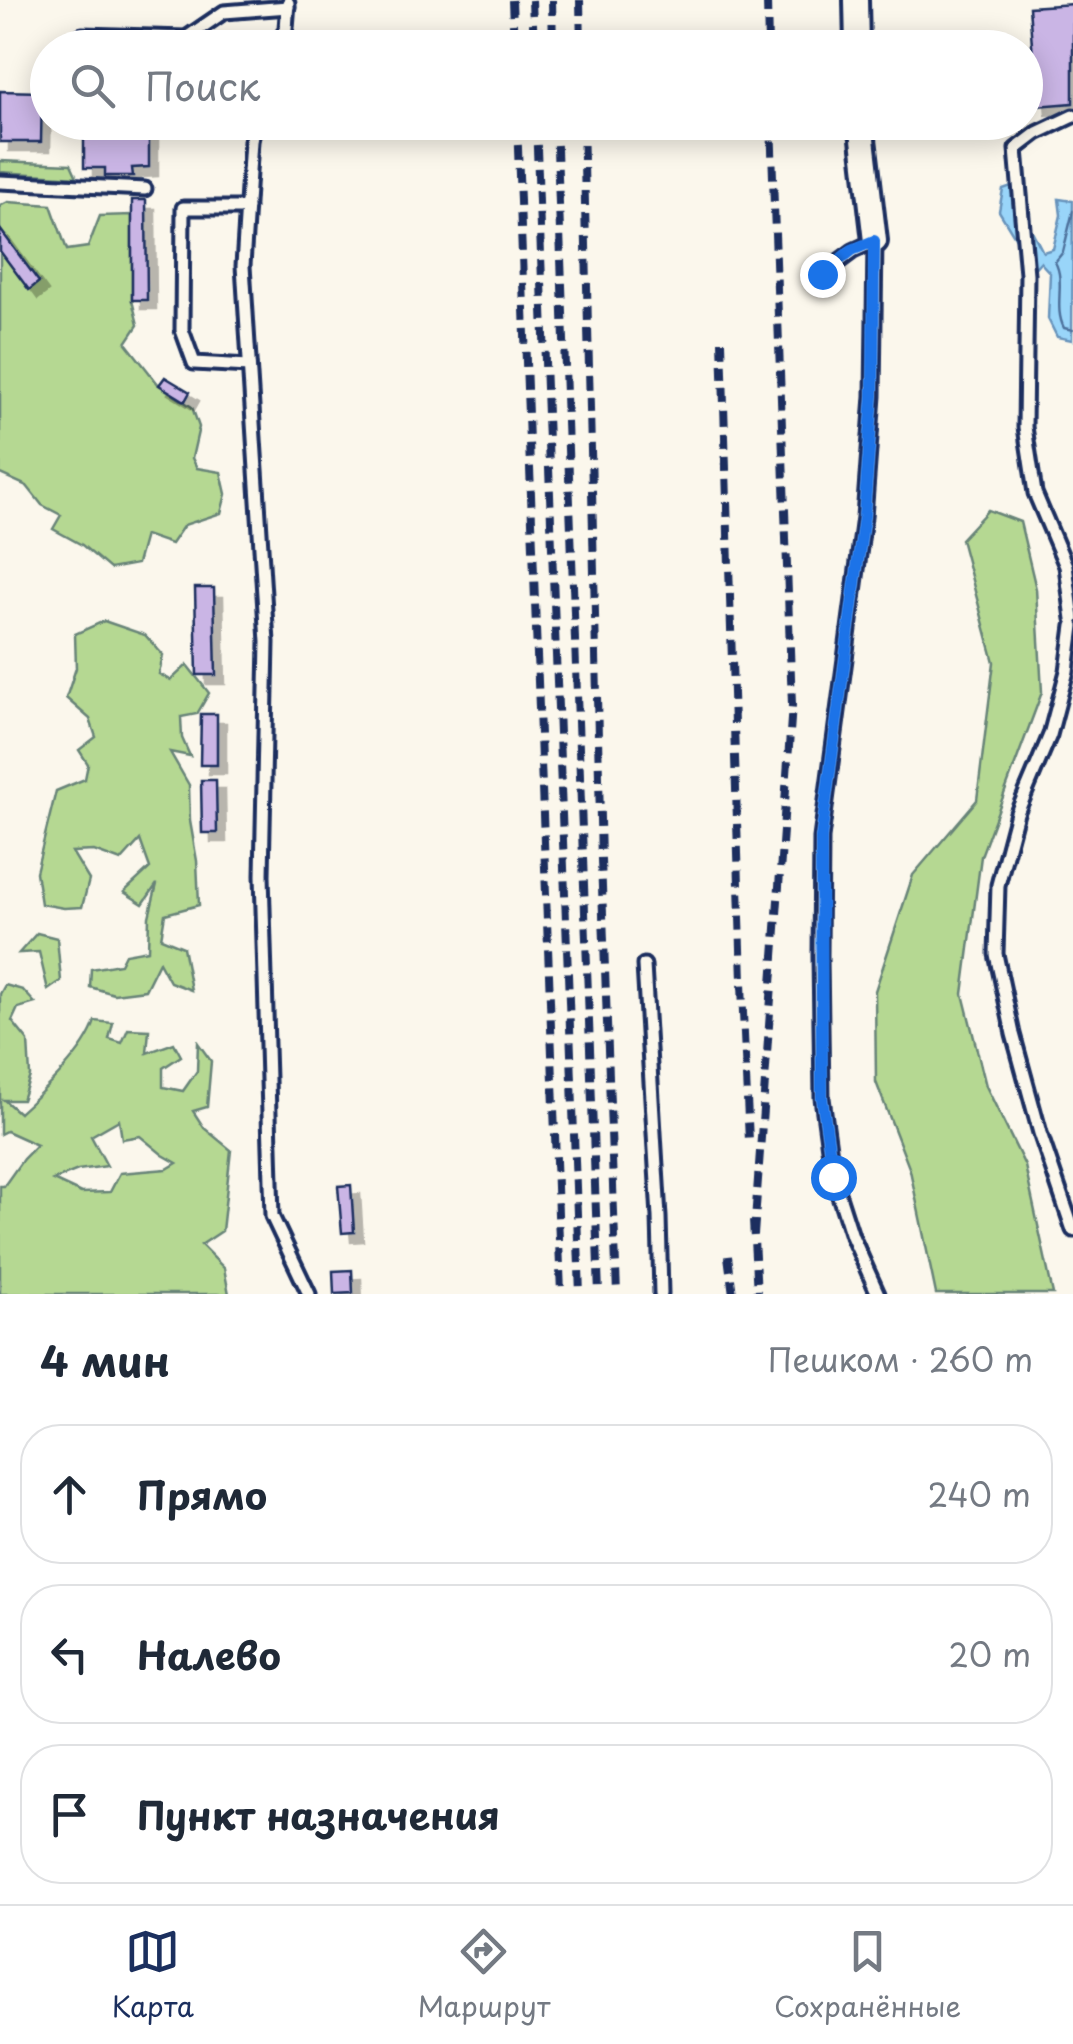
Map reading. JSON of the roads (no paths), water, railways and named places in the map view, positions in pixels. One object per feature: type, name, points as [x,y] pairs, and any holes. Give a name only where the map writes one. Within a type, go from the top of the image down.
[{"type":"street","points":[[856,0],[857,30]]},
{"type":"street","points":[[863,140],[874,241]]},
{"type":"lane","points":[[198,30],[224,12],[288,3],[285,30]]},
{"type":"lane","points":[[1043,130],[1073,116]]},
{"type":"lane","points":[[251,140],[243,266],[266,642],[262,875],[272,1216],[308,1294]]},
{"type":"lane","points":[[1028,140],[1016,149],[1027,274],[1026,427],[1036,493],[1066,566],[1073,622],[1068,671],[1050,736],[1017,813],[998,885],[996,954],[1040,1133],[1073,1230]]},
{"type":"lane","points":[[0,182],[145,189]]},
{"type":"lane","points":[[247,208],[183,208],[182,330],[194,363],[249,366]]},
{"type":"lane","points":[[822,274],[852,250],[874,241],[873,396],[864,516],[821,838],[820,956],[822,1098],[833,1177],[852,1236],[878,1294]]},
{"type":"lane","points":[[644,965],[661,1294]]},
{"type":"water","points":[[1014,185],[1018,198],[1029,207],[1027,221],[1043,252],[1053,249],[1061,215],[1059,199],[1073,201],[1072,340],[1057,337],[1048,319],[1050,273],[1040,262],[1031,272],[999,211],[1003,189]]},
{"type":"railway","points":[[512,0],[513,30]]},
{"type":"railway","points":[[532,0],[533,30]]},
{"type":"railway","points":[[552,0],[553,30]]},
{"type":"railway","points":[[580,0],[581,30]]},
{"type":"railway","points":[[767,0],[768,30]]},
{"type":"railway","points":[[518,140],[561,1294]]},
{"type":"railway","points":[[537,140],[580,1294]]},
{"type":"railway","points":[[557,140],[599,1294]]},
{"type":"railway","points":[[583,140],[601,860],[617,1294]]},
{"type":"railway","points":[[754,1235],[792,705],[772,140]]},
{"type":"railway","points":[[722,341],[749,1141]]},
{"type":"railway","points":[[753,1221],[757,1294]]},
{"type":"railway","points":[[728,1256],[733,1294]]}]
